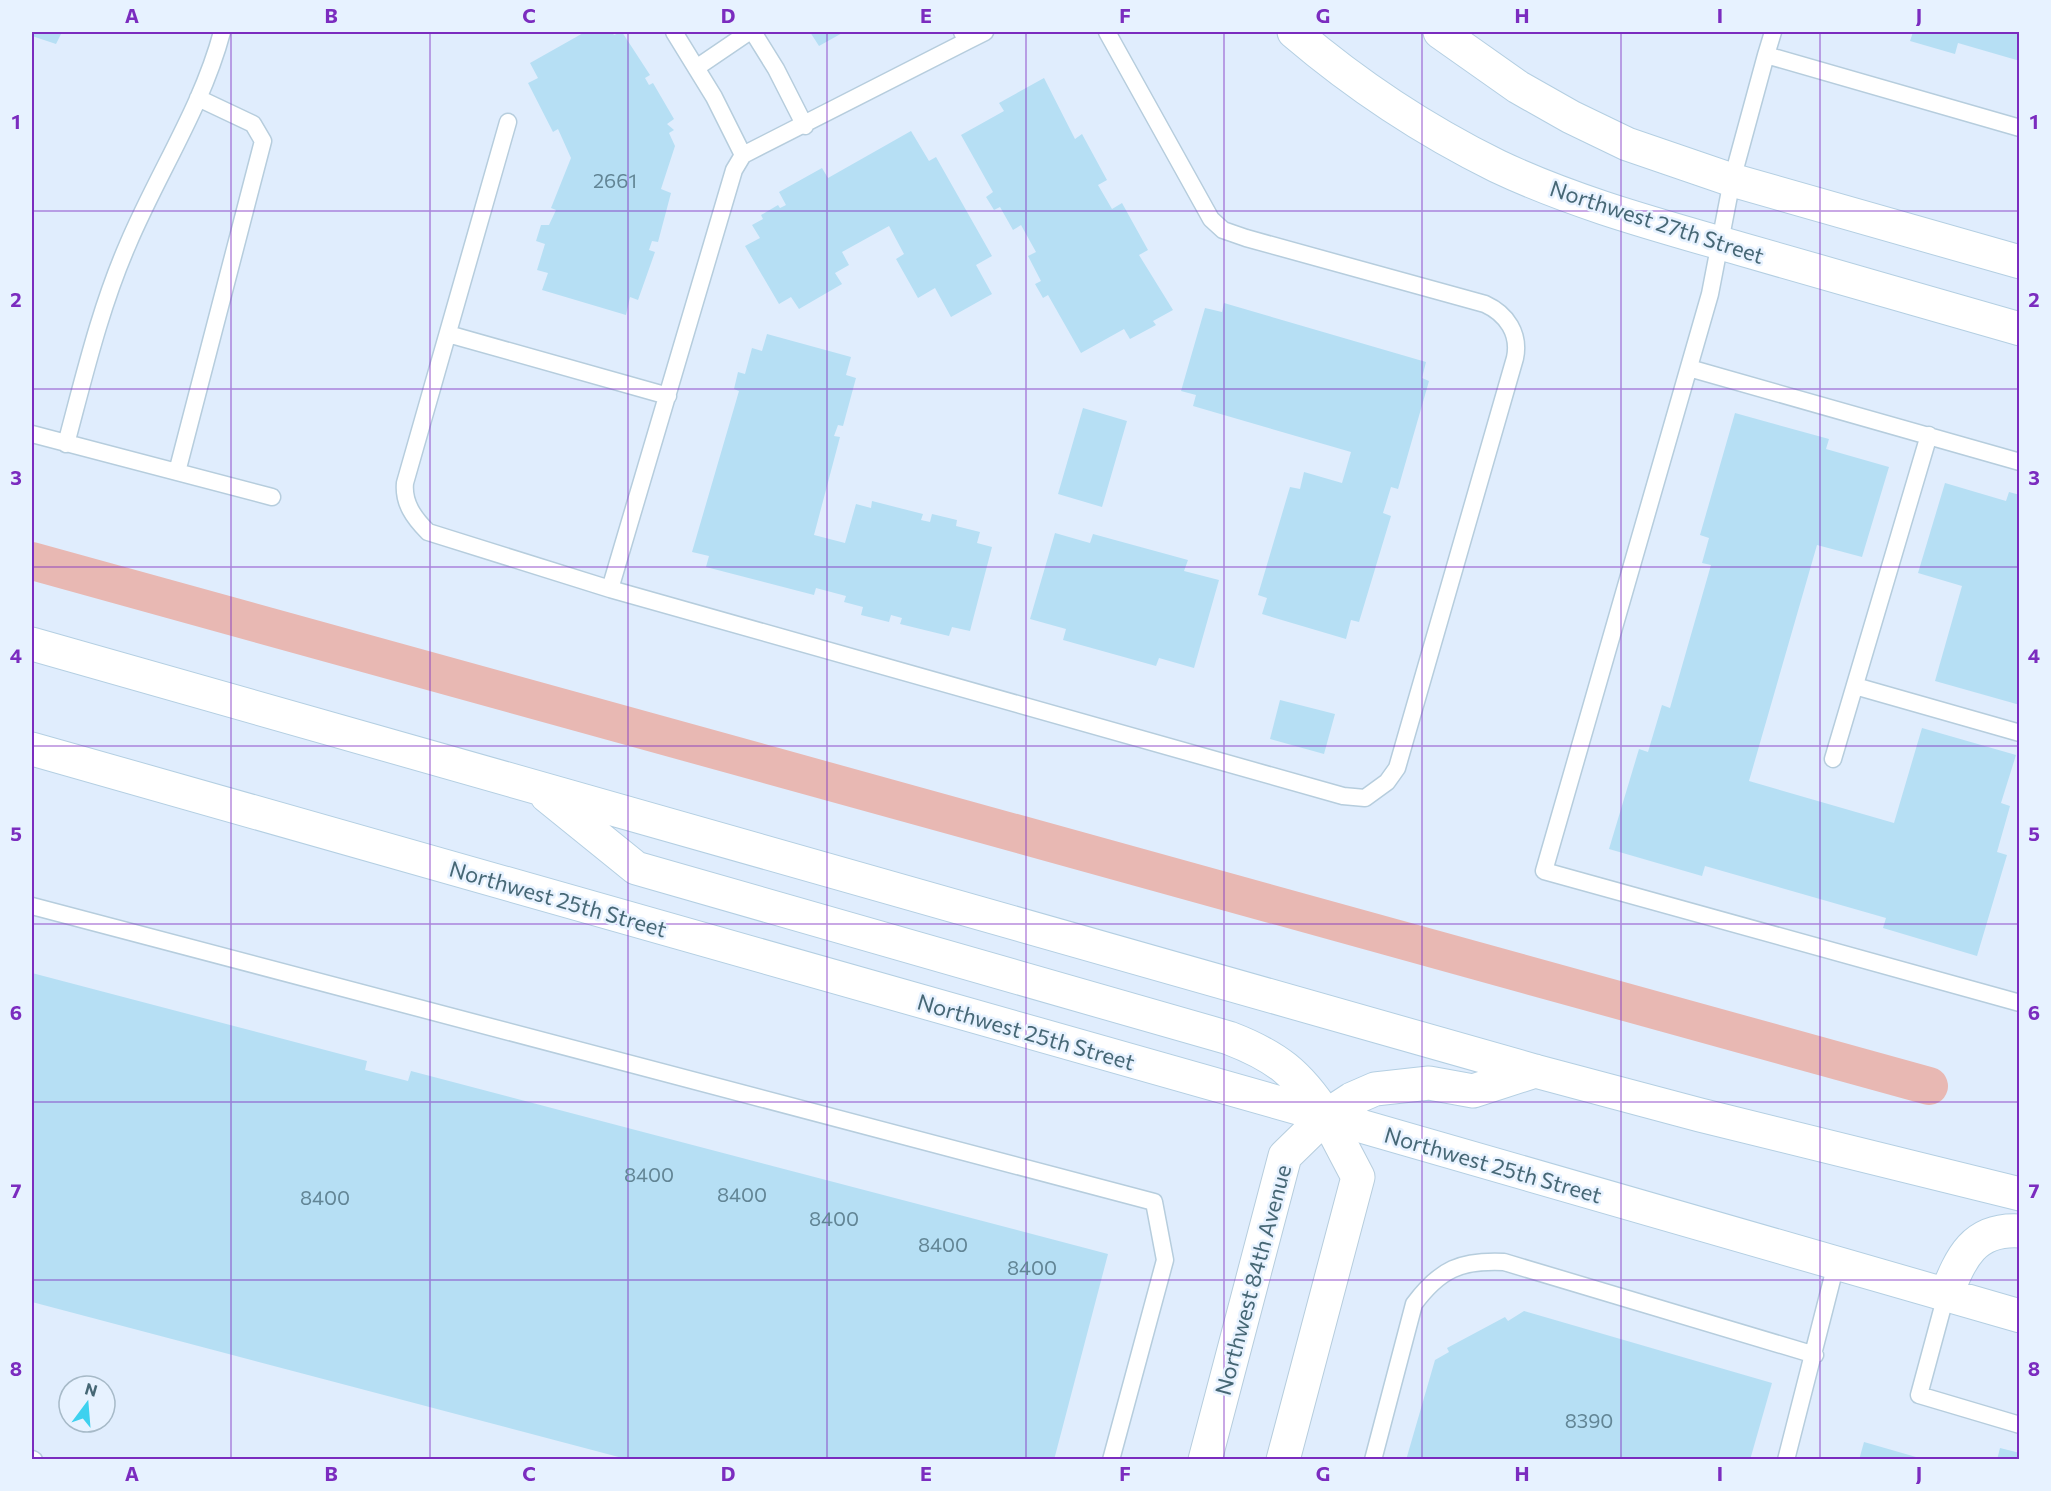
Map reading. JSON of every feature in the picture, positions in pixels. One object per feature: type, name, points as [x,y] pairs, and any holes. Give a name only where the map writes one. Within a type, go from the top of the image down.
[{"type":"main road","name":"Northwest 27th Street","points":[[1294,32],[1341,70],[1417,121],[1498,166],[1583,202],[2019,329]]},
{"type":"main road","points":[[1440,32],[1518,87],[1571,117],[1662,158],[2019,262]]},
{"type":"main road","points":[[32,644],[1535,1071],[1700,1115],[2019,1194]]},
{"type":"main road","name":"Northwest 25th Street","points":[[32,749],[1326,1116],[2019,1316]]},
{"type":"main road","points":[[534,786],[636,868],[1229,1038],[1260,1050],[1287,1067],[1308,1088],[1326,1116],[1358,1177],[1283,1460]]},
{"type":"main road","name":"Northwest 84th Avenue","points":[[1205,1460],[1285,1156],[1326,1116],[1352,1099],[1375,1089],[1429,1083],[1473,1091],[1535,1071]]},
{"type":"main road","points":[[1946,1295],[1958,1267],[1976,1242],[1988,1234],[2019,1231]]},
{"type":"lane","points":[[66,444],[114,278],[198,98],[222,32]]},
{"type":"lane","points":[[674,32],[743,156]]},
{"type":"lane","points":[[696,68],[751,32],[776,69],[805,126]]},
{"type":"lane","points":[[610,589],[668,396],[727,186],[743,156],[805,126],[964,36],[985,32]]},
{"type":"lane","points":[[508,122],[405,483],[405,496],[415,518],[436,535],[610,589],[1343,796],[1365,798],[1392,777],[1398,764],[1515,358],[1514,332],[1501,313],[1485,304],[1246,238],[1217,226],[1198,198],[1107,32]]},
{"type":"lane","points":[[1773,32],[1732,180],[1718,243],[1710,294],[1544,871],[2019,1003]]},
{"type":"lane","points":[[1766,55],[2019,128]]},
{"type":"lane","points":[[177,472],[263,141],[253,124],[198,98]]},
{"type":"lane","points":[[448,334],[668,396]]},
{"type":"lane","points":[[1689,368],[2019,462]]},
{"type":"lane","points":[[32,434],[272,496]]},
{"type":"lane","points":[[1833,759],[1929,435]]},
{"type":"lane","points":[[1855,686],[2019,733]]},
{"type":"lane","points":[[32,906],[1154,1202],[1165,1260],[1111,1460]]},
{"type":"lane","points":[[1373,1460],[1414,1304],[1430,1282],[1437,1277],[1452,1268],[1478,1261],[1504,1262],[1815,1355]]},
{"type":"lane","points":[[1786,1460],[1815,1355],[1836,1264]]},
{"type":"lane","points":[[1946,1295],[1919,1395],[2019,1425]]},
{"type":"building","points":[[32,32],[62,32],[56,44],[32,36]]},
{"type":"building","points":[[585,32],[612,32],[614,35],[622,32],[650,75],[645,78],[649,85],[653,83],[674,119],[667,124],[674,130],[669,133],[675,146],[661,189],[671,193],[658,242],[652,241],[649,250],[655,252],[638,300],[630,297],[626,315],[542,290],[548,273],[537,270],[545,244],[536,241],[541,225],[549,225],[556,210],[551,208],[571,158],[558,129],[553,132],[528,83],[538,78],[530,63]]},
{"type":"building","points":[[810,32],[844,32],[819,46]]},
{"type":"building","points":[[1913,32],[2020,32],[2020,61],[1958,43],[1955,54],[1910,41]]},
{"type":"building","points":[[1044,78],[1075,139],[1082,134],[1107,180],[1098,185],[1112,209],[1122,203],[1148,250],[1139,255],[1173,310],[1153,321],[1156,325],[1130,339],[1124,329],[1081,353],[1048,295],[1043,298],[1035,284],[1041,281],[1028,256],[1036,252],[1021,225],[1013,230],[1000,207],[994,210],[986,197],[993,192],[961,135],[1004,111],[999,103]]},
{"type":"building","points":[[911,131],[929,161],[936,157],[992,256],[976,265],[992,294],[951,317],[935,288],[918,298],[896,259],[904,254],[889,226],[842,252],[849,265],[835,273],[842,284],[799,309],[791,297],[779,304],[745,246],[760,238],[752,225],[763,219],[761,215],[778,205],[780,208],[786,205],[779,192],[822,168],[828,178]]},
{"type":"building","points":[[1224,303],[1426,362],[1422,378],[1429,381],[1398,489],[1391,487],[1383,513],[1391,516],[1359,622],[1351,620],[1346,639],[1262,614],[1267,598],[1258,595],[1290,487],[1300,489],[1304,472],[1342,483],[1351,452],[1193,406],[1196,395],[1181,391],[1205,308],[1222,312]]},
{"type":"building","points":[[767,334],[851,357],[846,375],[856,378],[843,426],[838,425],[834,436],[840,437],[814,535],[845,543],[856,504],[871,508],[872,501],[923,514],[921,520],[930,522],[932,514],[957,520],[956,526],[980,532],[977,543],[992,547],[970,631],[952,627],[949,636],[900,624],[902,618],[891,615],[889,622],[861,615],[863,607],[844,602],[846,596],[816,588],[814,595],[706,567],[709,556],[692,552],[739,391],[734,389],[738,372],[745,374],[752,348],[762,351]]},
{"type":"building","points":[[1083,408],[1127,421],[1102,507],[1058,494]]},
{"type":"building","points":[[1735,413],[1829,439],[1826,449],[1889,467],[1862,557],[1817,545],[1749,781],[1894,823],[1922,728],[2016,755],[2001,803],[2010,806],[1997,852],[2007,855],[1977,956],[1883,928],[1886,918],[1705,866],[1702,876],[1609,849],[1639,749],[1648,752],[1662,705],[1670,708],[1711,565],[1702,563],[1709,538],[1700,535]]},
{"type":"building","points":[[1945,483],[2006,501],[2009,492],[2020,495],[2020,705],[1935,681],[1962,586],[1918,573]]},
{"type":"building","points":[[1055,533],[1090,543],[1093,534],[1188,560],[1184,571],[1219,580],[1194,668],[1159,658],[1156,666],[1063,640],[1066,629],[1030,619]]},
{"type":"building","points":[[1280,700],[1335,714],[1324,754],[1270,739]]},
{"type":"building","points":[[32,973],[367,1061],[365,1070],[408,1081],[411,1071],[1108,1254],[1054,1460],[630,1460],[32,1302]]},
{"type":"building","points":[[1524,1311],[1772,1383],[1750,1460],[1406,1460],[1435,1360],[1449,1352],[1447,1348],[1505,1317],[1508,1321]]},
{"type":"building","points":[[1864,1442],[1923,1459],[1923,1460],[1859,1460]]},
{"type":"building","points":[[2000,1448],[2020,1453],[2020,1460],[1997,1460]]},
{"type":"waterway","points":[[32,561],[1929,1086]]}]
